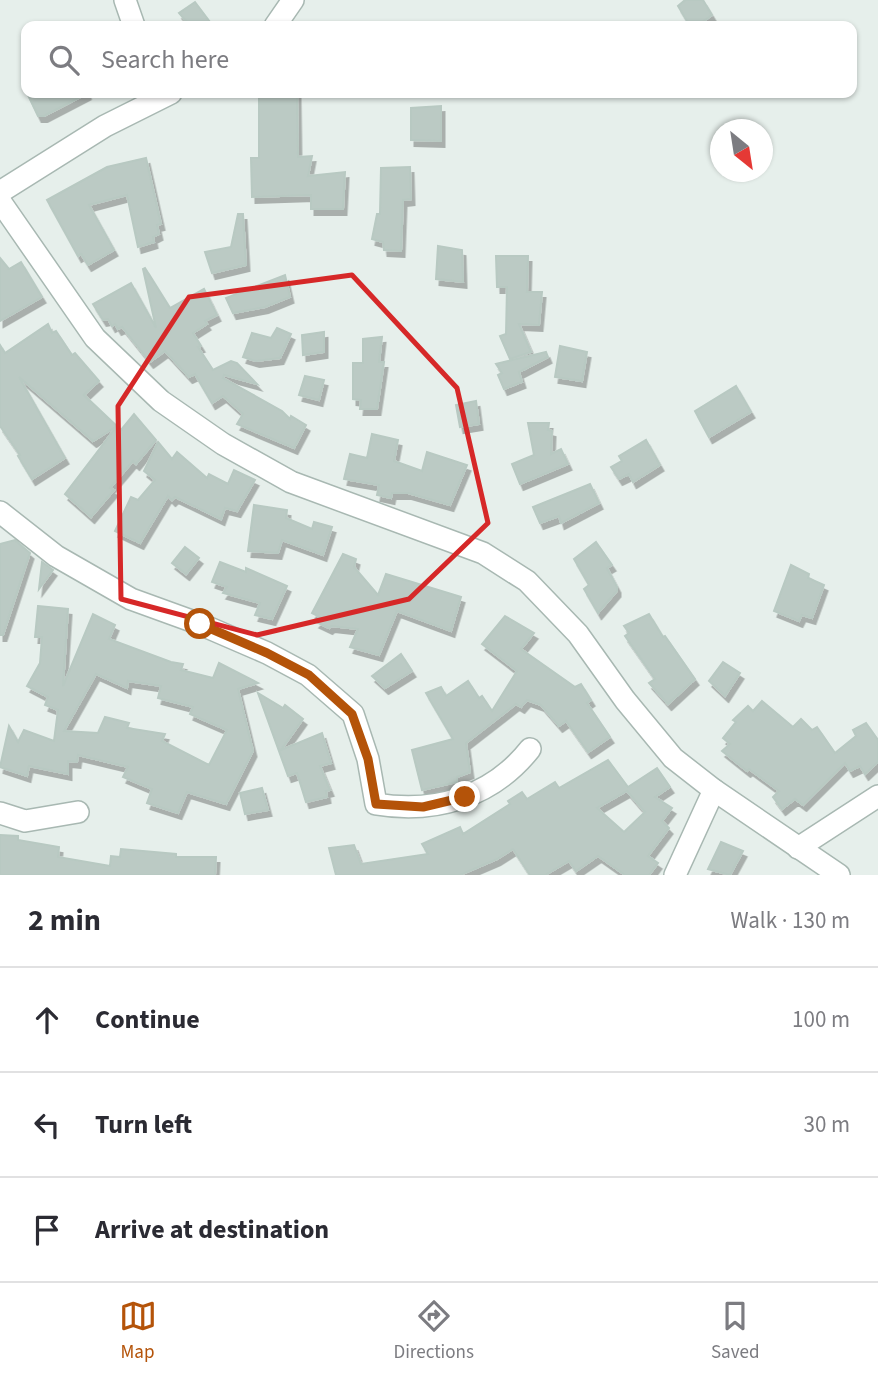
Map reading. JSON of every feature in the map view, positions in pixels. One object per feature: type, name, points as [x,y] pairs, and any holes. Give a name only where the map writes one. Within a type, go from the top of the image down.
[{"type":"street","points":[[125,0],[132,21]]},
{"type":"street","points":[[278,21],[293,0]]},
{"type":"street","points":[[0,192],[105,126],[156,98]]},
{"type":"street","points":[[0,201],[95,338],[161,401],[223,444],[291,482],[483,553],[527,581],[578,634],[625,700],[673,758],[714,790],[839,875]]},
{"type":"street","points":[[0,512],[56,556],[131,599],[200,624],[267,653],[309,675],[352,714],[368,759],[376,804],[407,808],[451,802],[495,783],[520,762],[530,749]]},
{"type":"street","points":[[675,875],[714,790]]},
{"type":"street","points":[[798,848],[878,796]]},
{"type":"street","points":[[0,813],[25,821],[78,812]]},
{"type":"highlighted area","points":[[352,275],[457,388],[488,523],[409,599],[257,635],[121,599],[118,406],[189,297]]},
{"type":"building","points":[[685,0],[703,0],[712,15],[704,21],[687,21],[678,6]]},
{"type":"building","points":[[195,2],[209,21],[186,21],[179,13]]},
{"type":"building","points":[[29,98],[78,98],[44,116],[38,116]]},
{"type":"building","points":[[259,98],[297,98],[298,157],[312,156],[308,176],[345,172],[343,209],[311,209],[311,195],[252,197],[251,158],[259,158]]},
{"type":"building","points":[[441,106],[441,141],[411,140],[411,108]]},
{"type":"building","points":[[146,158],[161,224],[157,225],[159,234],[153,237],[154,242],[138,247],[127,195],[89,205],[114,250],[88,265],[81,254],[78,256],[47,200],[107,167]]},
{"type":"building","points":[[410,167],[411,199],[403,200],[401,251],[384,250],[383,242],[372,239],[377,214],[380,214],[381,168]]},
{"type":"building","points":[[238,214],[243,214],[246,265],[212,273],[205,252],[231,247]]},
{"type":"building","points":[[438,246],[462,250],[463,282],[436,279]]},
{"type":"building","points":[[496,256],[528,256],[527,292],[542,292],[539,325],[519,324],[531,352],[510,359],[500,336],[506,334],[507,287],[497,287]]},
{"type":"building","points":[[0,258],[9,269],[21,262],[42,297],[0,321]]},
{"type":"building","points":[[145,268],[170,308],[204,289],[217,315],[205,321],[207,324],[193,333],[201,346],[198,347],[213,370],[231,361],[237,363],[257,384],[224,375],[223,378],[282,411],[290,419],[291,416],[306,425],[294,448],[237,424],[243,414],[223,396],[212,403],[195,374],[189,377],[165,351],[150,362],[122,327],[118,329],[115,324],[112,326],[108,319],[103,320],[93,304],[131,283],[156,328],[143,269]]},
{"type":"building","points":[[285,275],[290,297],[265,307],[233,313],[226,298]]},
{"type":"building","points":[[48,324],[52,333],[56,331],[72,355],[75,353],[99,381],[84,395],[117,426],[93,441],[19,377],[65,458],[32,479],[18,456],[20,455],[0,426],[0,345],[5,353]]},
{"type":"building","points":[[277,328],[291,334],[280,358],[256,361],[243,357],[252,333],[271,338]]},
{"type":"building","points":[[324,332],[324,352],[303,355],[302,335]]},
{"type":"building","points":[[382,337],[379,362],[384,362],[377,409],[360,409],[361,400],[353,399],[353,363],[363,363],[363,339]]},
{"type":"building","points":[[560,346],[587,352],[582,381],[555,377]]},
{"type":"building","points":[[546,352],[548,357],[519,372],[522,382],[504,389],[498,375],[502,373],[496,364]]},
{"type":"building","points":[[305,376],[324,380],[319,400],[299,395]]},
{"type":"building","points":[[736,386],[751,412],[709,437],[695,411]]},
{"type":"building","points":[[476,401],[479,424],[460,427],[456,405]]},
{"type":"building","points":[[134,414],[156,440],[136,464],[133,461],[110,488],[114,490],[91,517],[65,494],[117,426],[121,430]]},
{"type":"building","points":[[528,423],[549,423],[548,430],[552,431],[551,454],[561,449],[568,464],[520,484],[512,464],[534,455]]},
{"type":"building","points":[[372,434],[398,440],[394,461],[422,471],[427,452],[467,465],[450,505],[408,493],[392,493],[391,498],[377,495],[379,485],[344,479],[350,454],[367,458]]},
{"type":"building","points":[[646,440],[660,465],[633,482],[629,474],[619,479],[611,467],[622,461],[619,456]]},
{"type":"building","points":[[158,442],[172,459],[177,452],[207,478],[209,474],[228,484],[234,470],[255,480],[237,511],[225,508],[221,519],[168,496],[140,543],[115,531],[131,497],[138,500],[155,480],[144,471]]},
{"type":"building","points":[[590,484],[599,503],[561,523],[559,516],[540,523],[533,507]]},
{"type":"building","points":[[254,505],[287,510],[286,518],[312,529],[314,522],[332,527],[323,555],[282,540],[278,553],[248,551]]},
{"type":"building","points":[[15,540],[30,553],[3,635],[0,635],[0,544]]},
{"type":"building","points":[[596,542],[612,565],[607,568],[617,587],[617,591],[598,613],[584,589],[589,585],[574,559]]},
{"type":"building","points":[[185,547],[199,558],[186,574],[172,563]]},
{"type":"building","points":[[343,554],[356,559],[354,567],[378,595],[386,574],[461,597],[451,631],[397,611],[379,655],[350,647],[358,629],[329,628],[316,622],[320,617],[312,613]]},
{"type":"building","points":[[42,562],[53,570],[39,589]]},
{"type":"building","points":[[220,562],[246,572],[246,568],[287,586],[272,619],[255,615],[260,603],[223,593],[227,587],[212,582]]},
{"type":"building","points":[[791,565],[809,574],[808,578],[824,585],[812,618],[802,615],[799,621],[774,611]]},
{"type":"building","points":[[38,606],[68,609],[63,686],[93,614],[115,625],[109,639],[183,664],[181,670],[213,678],[219,663],[258,683],[238,689],[253,751],[226,804],[187,792],[178,813],[147,803],[152,789],[123,777],[128,767],[78,755],[77,762],[68,761],[68,774],[29,766],[27,776],[0,767],[9,726],[18,742],[24,730],[54,741],[58,710],[45,705],[48,697],[27,686],[40,663],[42,637],[35,637]],"holes":[[[96,674],[127,688],[128,681],[161,686],[158,698],[193,707],[190,714],[227,730],[209,765],[162,741],[165,734],[127,728],[129,723],[105,717],[98,733],[64,731]]]},
{"type":"building","points":[[649,614],[695,679],[668,704],[649,683],[655,679],[625,636],[629,633],[624,626]]},
{"type":"building","points":[[505,616],[534,633],[521,649],[575,687],[581,684],[591,700],[587,703],[610,737],[588,752],[566,721],[559,726],[541,705],[527,700],[521,707],[516,704],[466,743],[470,772],[457,777],[457,782],[422,790],[412,750],[453,739],[426,693],[441,687],[446,696],[468,681],[492,711],[517,671],[482,644]]},
{"type":"building","points":[[401,654],[412,671],[385,688],[372,676]]},
{"type":"building","points":[[723,662],[740,673],[725,696],[709,681]]},
{"type":"building","points":[[258,693],[283,708],[285,705],[303,719],[281,750],[322,733],[331,763],[320,766],[330,790],[326,791],[327,797],[306,802],[297,773],[288,776]]},
{"type":"building","points":[[762,701],[793,727],[801,719],[812,730],[817,727],[835,753],[856,736],[853,730],[866,723],[878,740],[878,762],[865,774],[860,766],[850,771],[845,763],[803,805],[795,799],[782,809],[773,797],[779,791],[722,751],[730,744],[723,738],[736,722],[733,720],[748,706],[753,711]]},
{"type":"building","points":[[608,760],[628,787],[657,768],[670,787],[655,797],[672,808],[662,821],[669,828],[648,856],[658,863],[649,875],[625,875],[598,856],[576,871],[569,861],[545,875],[530,875],[513,849],[460,875],[336,875],[329,848],[354,845],[361,864],[428,854],[422,844],[460,827],[463,834],[510,804],[508,801],[522,792],[527,799],[555,782],[559,788]],"holes":[[[627,791],[645,812],[624,832],[597,808]]]},
{"type":"building","points":[[262,788],[268,810],[245,814],[240,793]]},
{"type":"building","points":[[0,835],[18,836],[18,840],[59,847],[58,857],[110,866],[111,856],[120,857],[121,849],[176,854],[176,857],[216,857],[215,875],[0,875]]},
{"type":"building","points":[[721,842],[743,851],[730,875],[708,869]]},
{"type":"route","points":[[200,624],[267,653],[309,675],[352,714],[368,759],[376,804],[407,808],[437,806],[465,797]]}]
